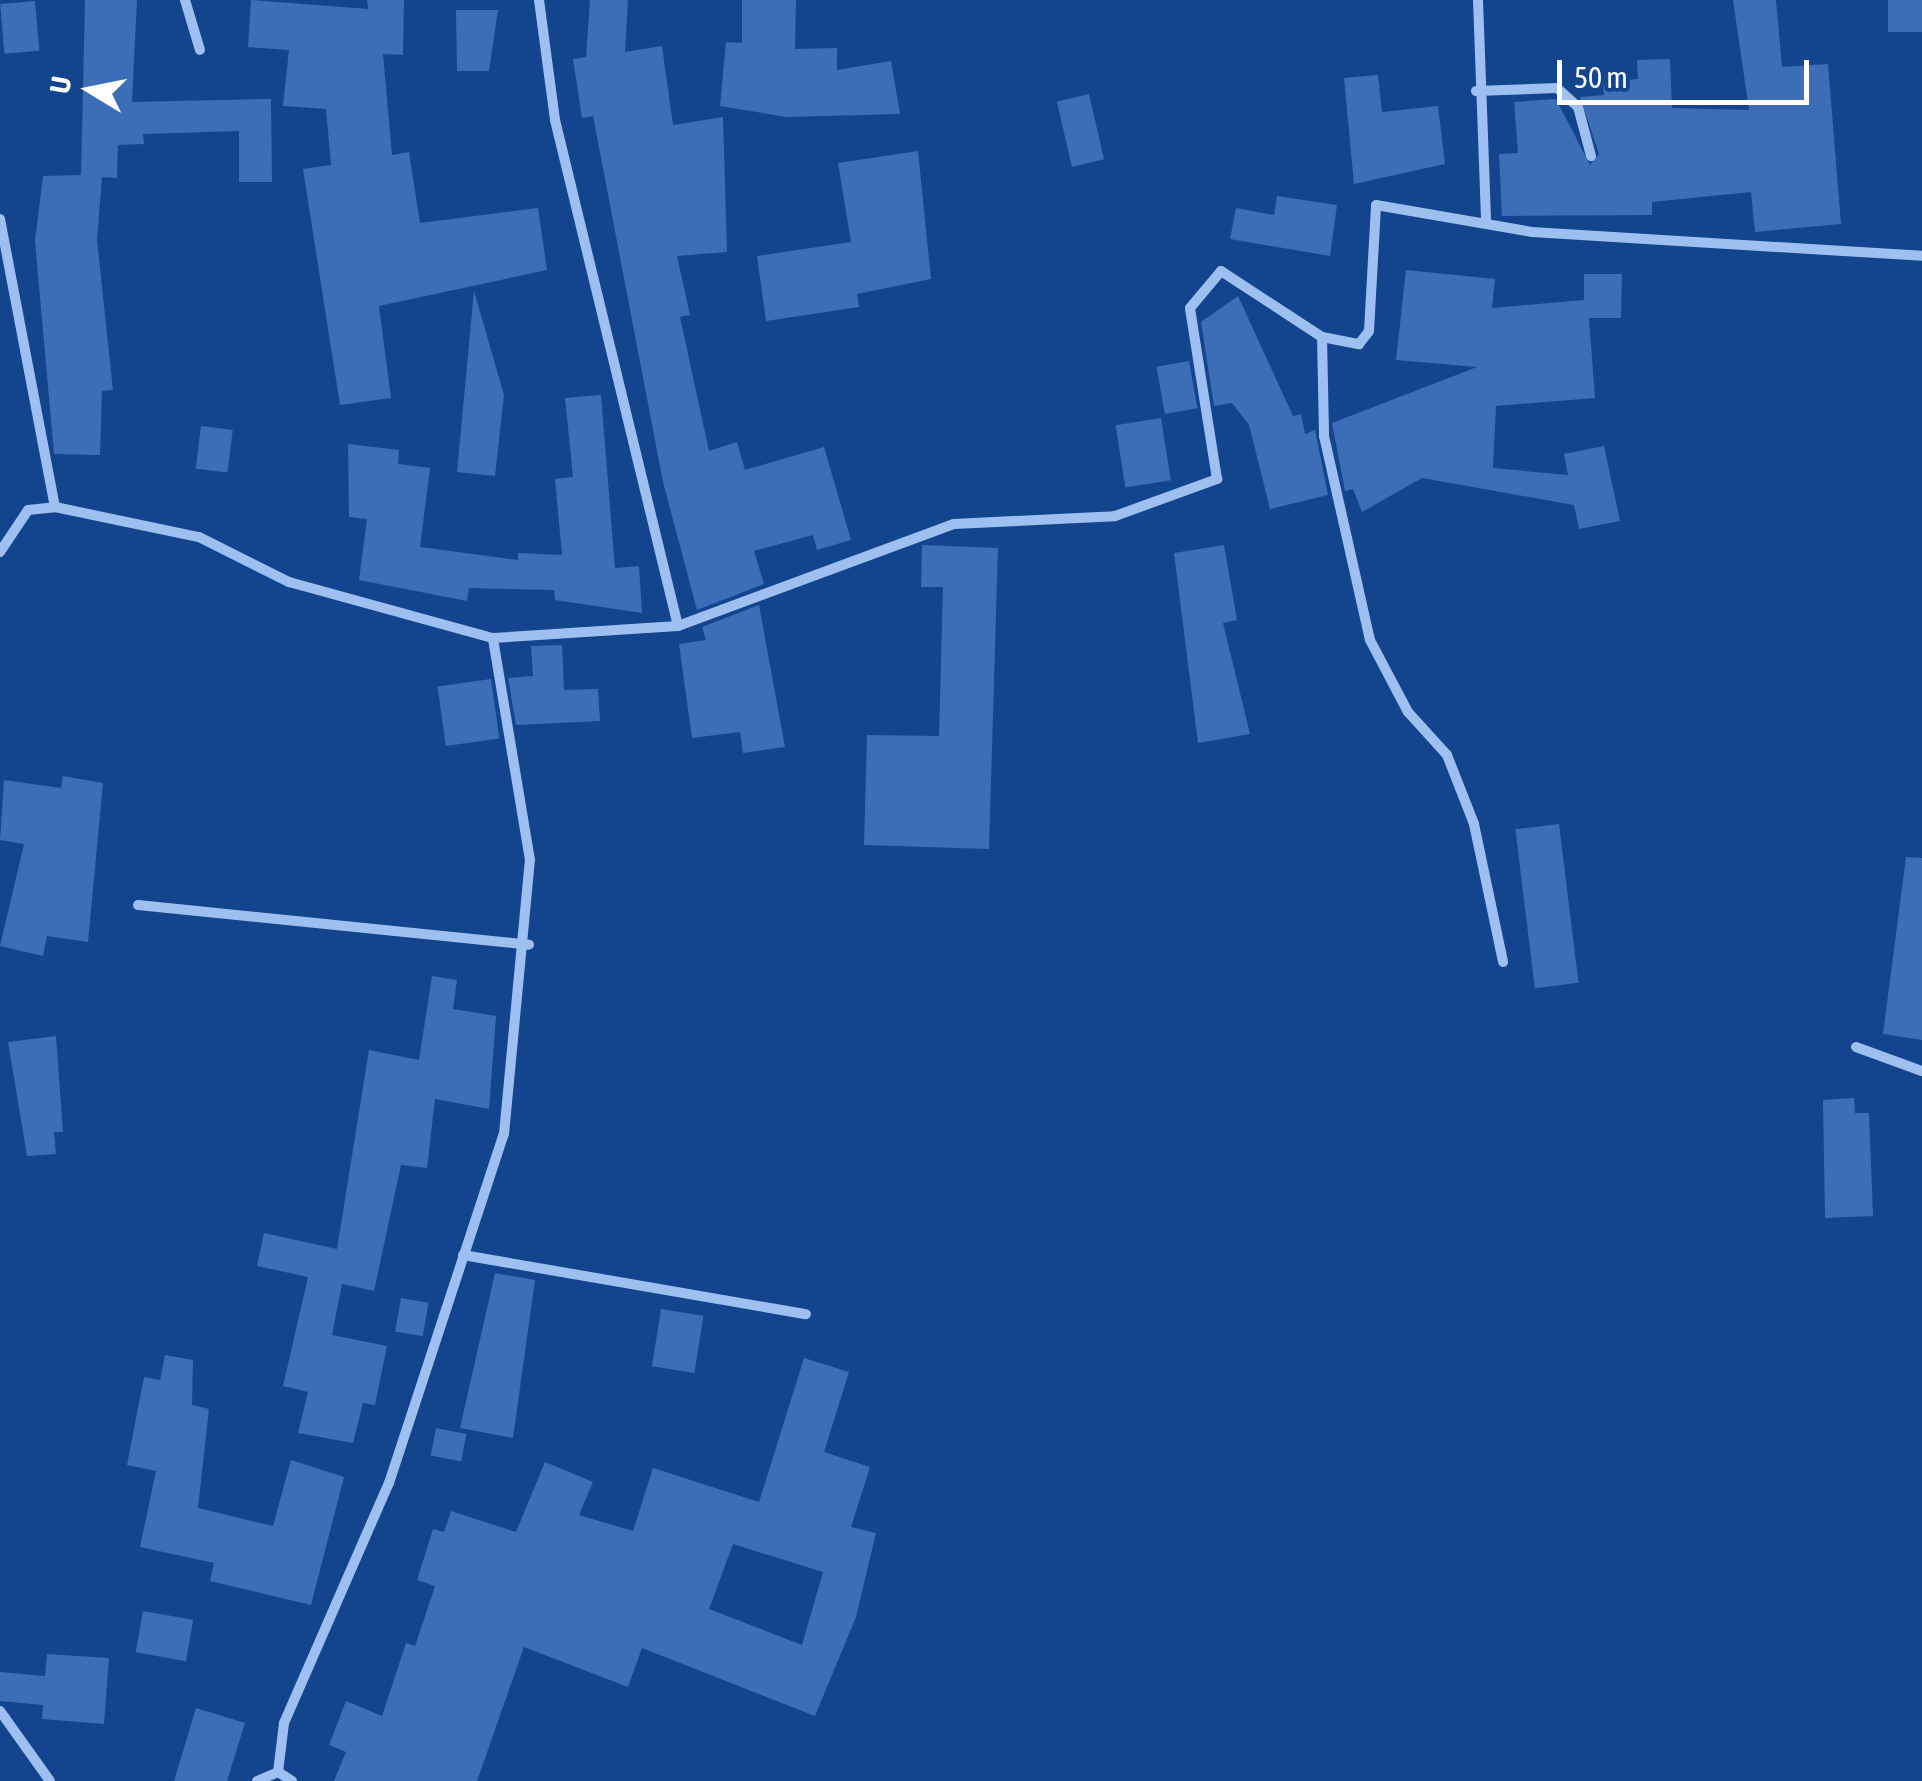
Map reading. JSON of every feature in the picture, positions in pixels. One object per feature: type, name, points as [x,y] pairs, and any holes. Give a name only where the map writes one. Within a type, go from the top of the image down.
[{"type":"street","points":[[185,0],[200,50]]},
{"type":"street","points":[[539,0],[555,120],[678,626]]},
{"type":"street","points":[[1478,0],[1476,91],[1486,223]]},
{"type":"street","points":[[1476,91],[1532,84],[1570,96],[1590,156]]},
{"type":"street","points":[[0,552],[28,510],[55,508],[199,538],[289,582],[493,638],[678,626],[954,524],[1115,516],[1217,478],[1190,308],[1210,276],[1234,276],[1322,337],[1359,344],[1370,331],[1376,205],[1486,223],[1922,256]]},
{"type":"street","points":[[0,220],[55,508]]},
{"type":"street","points":[[1322,337],[1324,436],[1370,640],[1408,712],[1447,754],[1474,824],[1503,962]]},
{"type":"street","points":[[278,1772],[284,1723],[390,1483],[504,1134],[529,945],[526,811],[493,638]]},
{"type":"street","points":[[138,905],[529,945]]},
{"type":"street","points":[[1856,1047],[1922,1070]]},
{"type":"street","points":[[462,1255],[806,1314]]},
{"type":"street","points":[[0,1711],[50,1781]]},
{"type":"street","points":[[257,1781],[278,1772]]},
{"type":"street","points":[[278,1772],[292,1781]]},
{"type":"building","points":[[85,0],[137,0],[132,102],[271,99],[272,182],[239,182],[239,131],[143,134],[144,144],[118,145],[117,178],[102,177],[97,240],[113,390],[102,391],[100,455],[54,454],[35,241],[43,176],[81,175]]},
{"type":"building","points":[[251,0],[368,9],[367,0],[404,0],[403,55],[383,54],[392,155],[409,152],[420,223],[538,208],[547,270],[379,306],[391,398],[340,405],[303,169],[331,165],[326,109],[283,106],[289,50],[248,47]]},
{"type":"building","points":[[590,0],[628,0],[625,52],[662,46],[673,125],[723,117],[727,252],[677,256],[690,315],[680,317],[709,451],[737,442],[745,470],[824,447],[851,540],[817,550],[813,535],[754,551],[764,584],[697,610],[663,482],[593,116],[582,118],[573,59],[586,57]]},
{"type":"building","points":[[742,0],[796,0],[795,49],[837,48],[837,70],[891,61],[900,114],[786,117],[720,106],[726,42],[742,43]]},
{"type":"building","points":[[1733,0],[1776,0],[1782,67],[1828,64],[1841,224],[1755,232],[1751,192],[1652,202],[1652,215],[1502,216],[1499,154],[1518,153],[1514,102],[1556,99],[1590,165],[1599,154],[1580,97],[1604,95],[1603,82],[1638,79],[1637,60],[1670,59],[1672,108],[1749,110]]},
{"type":"building","points":[[1888,0],[1922,0],[1922,32],[1888,32]]},
{"type":"building","points":[[35,1],[39,51],[4,54],[0,4]]},
{"type":"building","points":[[456,10],[498,10],[489,71],[457,71]]},
{"type":"building","points":[[1378,75],[1382,112],[1438,106],[1445,164],[1354,184],[1344,78]]},
{"type":"building","points":[[1089,94],[1104,159],[1072,167],[1057,101]]},
{"type":"building","points":[[918,151],[931,279],[857,294],[859,307],[766,321],[757,256],[851,242],[838,163]]},
{"type":"building","points":[[1277,196],[1337,205],[1330,256],[1230,239],[1236,208],[1274,215]]},
{"type":"building","points":[[1406,270],[1495,279],[1492,308],[1584,300],[1584,274],[1622,274],[1621,318],[1589,318],[1595,398],[1496,406],[1493,468],[1568,475],[1564,454],[1604,446],[1620,521],[1579,529],[1574,505],[1422,478],[1362,512],[1353,489],[1345,491],[1332,423],[1477,367],[1396,360]]},
{"type":"building","points":[[474,291],[504,395],[495,476],[457,472]]},
{"type":"building","points":[[1238,296],[1293,416],[1301,414],[1305,434],[1315,430],[1328,495],[1270,509],[1249,425],[1232,403],[1214,406],[1201,322]]},
{"type":"building","points":[[1189,361],[1197,408],[1165,414],[1157,367]]},
{"type":"building","points":[[601,395],[615,568],[639,566],[642,613],[555,600],[554,590],[469,588],[467,601],[359,580],[367,519],[349,517],[348,444],[399,450],[398,464],[430,468],[420,547],[518,560],[518,553],[562,555],[555,479],[573,477],[565,398]]},
{"type":"building","points":[[1161,418],[1171,480],[1125,487],[1116,425]]},
{"type":"building","points":[[201,426],[233,430],[228,473],[196,469]]},
{"type":"building","points":[[922,545],[998,548],[989,849],[864,845],[867,735],[939,736],[943,587],[921,587]]},
{"type":"building","points":[[1224,545],[1237,620],[1223,623],[1250,734],[1198,743],[1174,553]]},
{"type":"building","points":[[759,605],[785,747],[743,753],[740,732],[692,738],[679,644],[706,640],[702,627]]},
{"type":"building","points":[[562,645],[564,690],[598,689],[600,721],[516,725],[508,678],[533,676],[531,646]]},
{"type":"building","points":[[491,679],[499,738],[446,746],[438,687]]},
{"type":"building","points":[[63,776],[103,783],[88,942],[47,936],[43,956],[0,946],[24,844],[0,840],[4,780],[61,788]]},
{"type":"building","points":[[1559,824],[1578,983],[1535,988],[1515,829]]},
{"type":"building","points":[[1906,857],[1922,858],[1922,1040],[1883,1034]]},
{"type":"building","points":[[432,976],[457,980],[453,1009],[496,1016],[489,1109],[435,1099],[427,1168],[401,1165],[374,1291],[342,1284],[332,1335],[387,1346],[375,1405],[363,1403],[353,1443],[298,1433],[308,1392],[283,1386],[308,1277],[257,1266],[264,1233],[337,1249],[369,1050],[419,1060]]},
{"type":"building","points":[[56,1036],[63,1132],[54,1132],[56,1154],[27,1156],[8,1042]]},
{"type":"building","points":[[1854,1098],[1855,1113],[1869,1113],[1873,1216],[1825,1218],[1823,1100]]},
{"type":"building","points":[[495,1273],[535,1280],[513,1438],[460,1428]]},
{"type":"building","points":[[401,1298],[429,1303],[423,1336],[395,1331]]},
{"type":"building","points":[[661,1309],[703,1316],[694,1373],[652,1366]]},
{"type":"building","points":[[165,1355],[193,1360],[192,1405],[209,1409],[198,1508],[273,1526],[291,1460],[344,1477],[311,1605],[210,1581],[214,1563],[140,1547],[156,1471],[127,1465],[144,1377],[160,1380]]},
{"type":"building","points":[[804,1358],[849,1372],[824,1452],[870,1467],[851,1527],[876,1533],[856,1617],[815,1716],[642,1648],[628,1687],[524,1647],[477,1781],[334,1781],[346,1752],[329,1745],[346,1701],[382,1716],[406,1643],[415,1646],[435,1586],[417,1580],[433,1529],[444,1532],[451,1511],[516,1532],[545,1462],[593,1482],[579,1515],[633,1531],[653,1468],[759,1502]],"holes":[[[733,1544],[823,1572],[802,1645],[709,1609]]]},
{"type":"building","points":[[436,1428],[466,1434],[461,1461],[431,1455]]},
{"type":"building","points":[[143,1611],[193,1620],[186,1661],[136,1652]]},
{"type":"building","points":[[47,1654],[109,1658],[104,1724],[42,1719],[43,1705],[0,1701],[0,1672],[45,1676]]},
{"type":"building","points":[[196,1708],[245,1723],[227,1781],[174,1781]]}]
